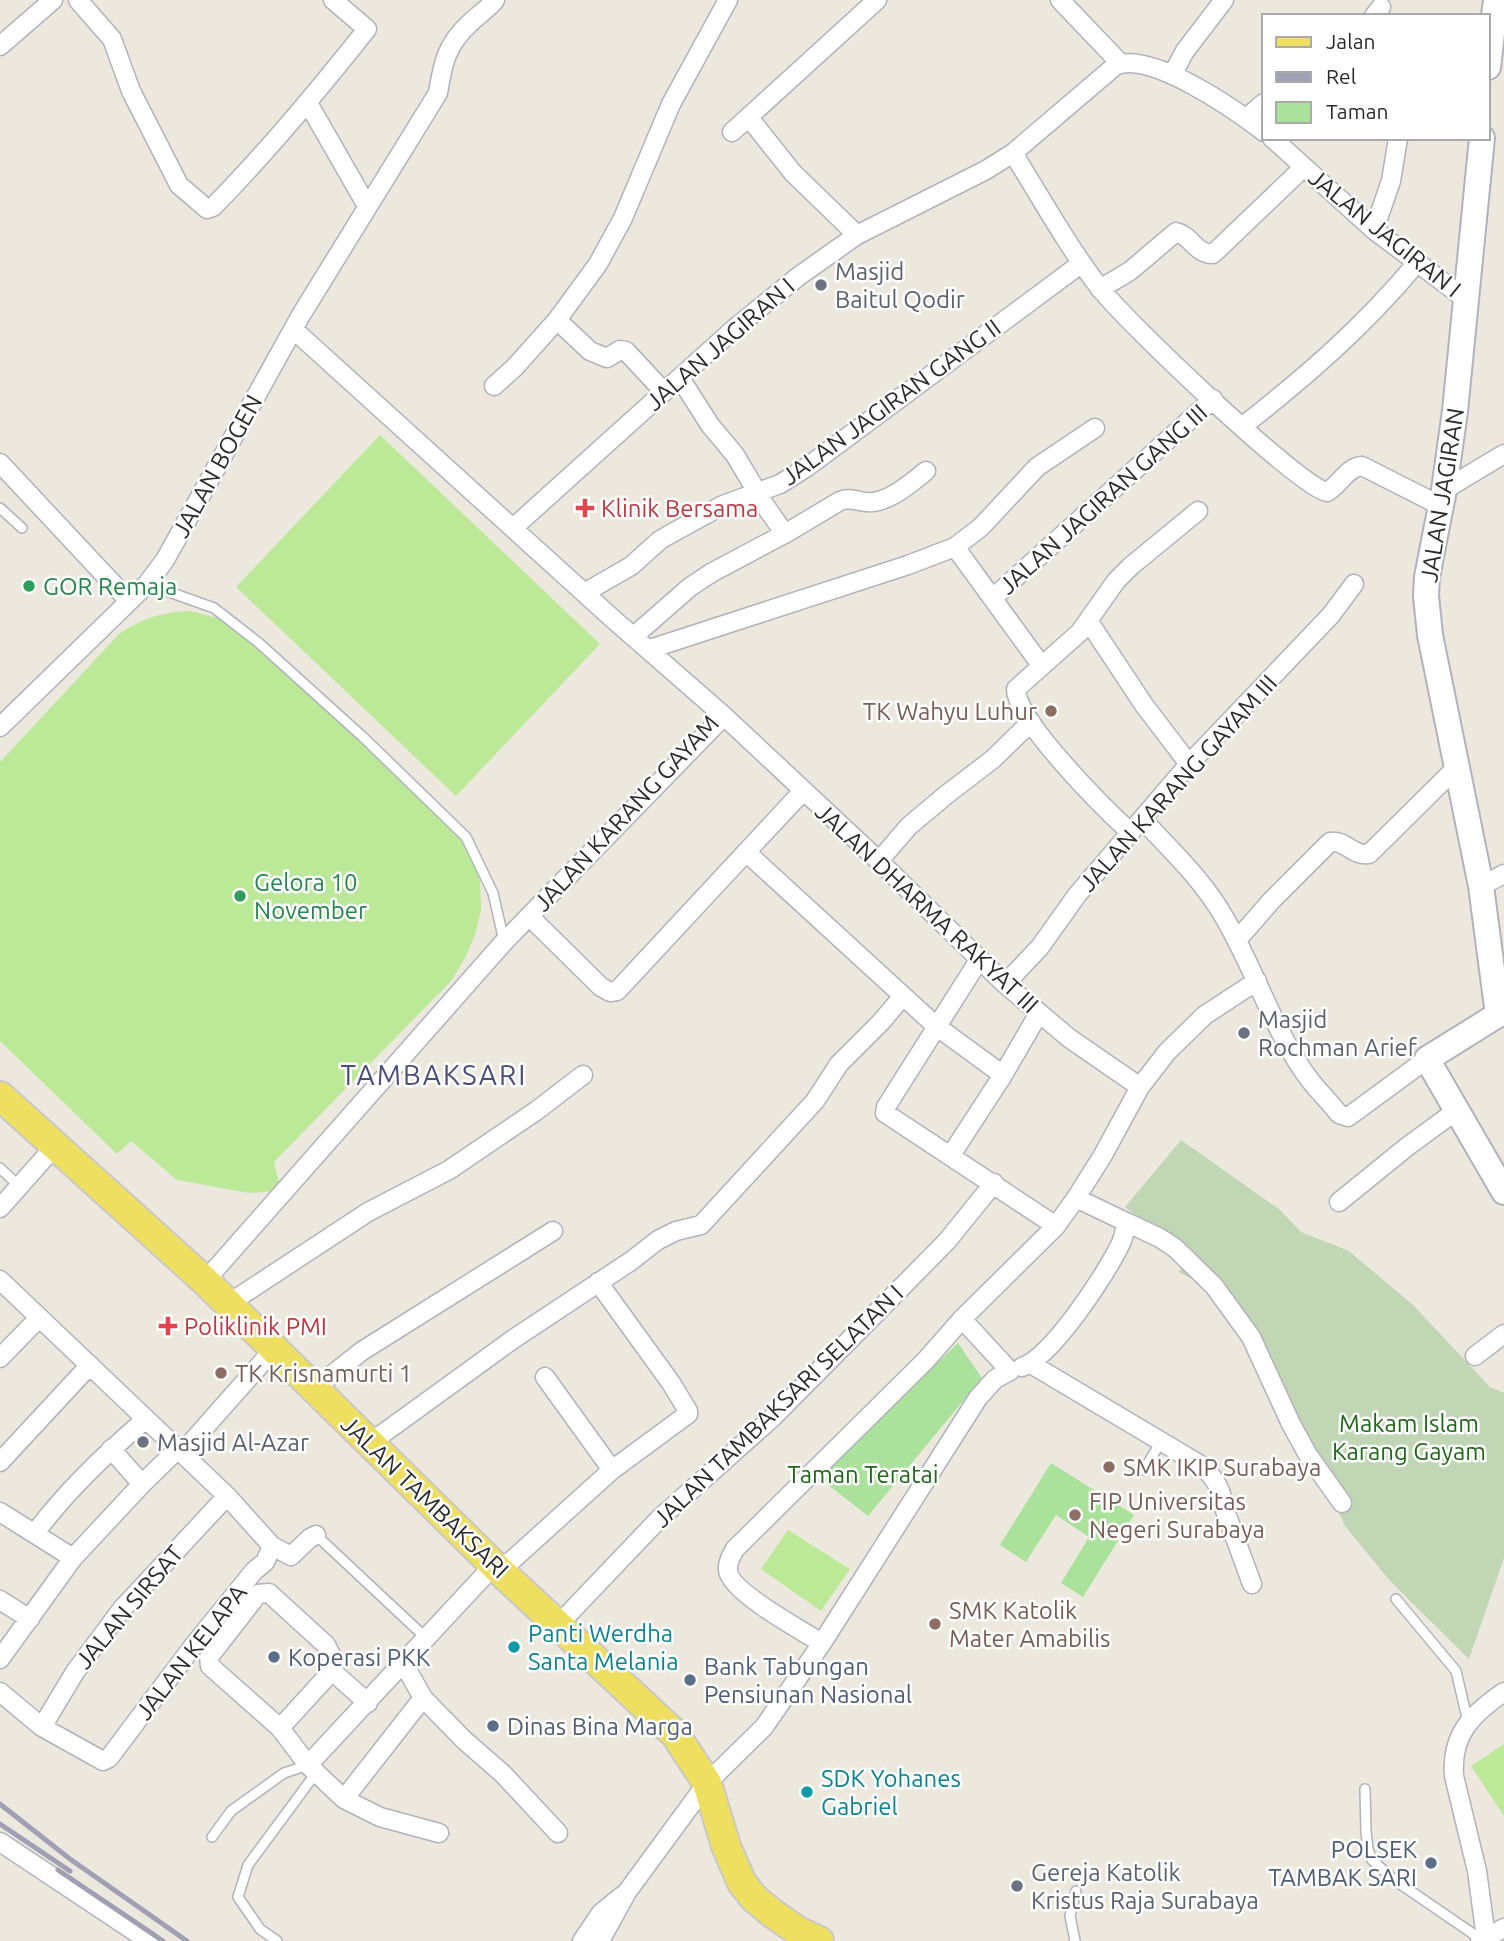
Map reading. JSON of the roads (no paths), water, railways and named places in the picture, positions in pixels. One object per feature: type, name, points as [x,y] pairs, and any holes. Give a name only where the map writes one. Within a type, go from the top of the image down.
[{"type":"main road","name":"JALAN TAMBAKSARI","points":[[0,1096],[205,1281],[557,1626],[675,1734],[707,1783],[726,1846],[742,1883],[754,1898],[809,1938]]},
{"type":"street","points":[[0,46],[53,0]]},
{"type":"street","points":[[78,0],[112,39],[131,91],[179,185],[207,209],[240,179],[308,103],[368,29],[332,0]]},
{"type":"street","name":"JALAN BOGEN","points":[[2,721],[147,584],[177,539],[293,329],[438,93],[441,69],[450,47],[469,24],[495,0]]},
{"type":"street","points":[[494,386],[520,362],[557,320],[589,278],[614,237],[667,112],[728,0]]},
{"type":"street","points":[[732,132],[877,0]]},
{"type":"street","points":[[1060,0],[1121,64],[1130,63],[1172,75],[1204,91],[1262,130]]},
{"type":"street","points":[[1172,75],[1185,51],[1224,0]]},
{"type":"street","points":[[1490,50],[1496,0]]},
{"type":"street","name":"JALAN JAGIRAN I","points":[[513,528],[735,328],[799,276],[857,235],[986,170],[1013,153],[1108,71],[1121,64]]},
{"type":"street","points":[[308,103],[367,206]]},
{"type":"street","points":[[1246,118],[1262,105]]},
{"type":"street","points":[[750,118],[793,173],[857,235]]},
{"type":"street","name":"JALAN JAGIRAN I","points":[[1274,140],[1374,230],[1467,300]]},
{"type":"street","points":[[1374,230],[1391,181],[1398,140]]},
{"type":"street","name":"JALAN JAGIRAN","points":[[1482,140],[1467,300],[1443,498],[1427,577],[1427,605],[1430,635],[1482,886],[1501,1013]]},
{"type":"street","points":[[1013,153],[1100,289],[1213,399],[1296,473],[1320,490],[1332,490],[1352,469],[1362,466],[1443,498],[1504,454]]},
{"type":"street","points":[[1100,289],[1142,263],[1176,232],[1183,234],[1204,253],[1213,254],[1304,167]]},
{"type":"street","name":"JALAN JAGIRAN GANG II","points":[[584,593],[631,566],[667,536],[723,505],[780,484],[807,467],[1082,263]]},
{"type":"street","points":[[1243,426],[1347,340],[1416,264]]},
{"type":"street","points":[[557,320],[600,357],[607,358],[620,350],[626,351],[664,392]]},
{"type":"street","name":"JALAN KARANG GAYAM","points":[[205,1281],[504,942],[724,716],[293,329]]},
{"type":"street","points":[[680,378],[710,425],[736,455],[785,534]]},
{"type":"street","name":"JALAN JAGIRAN GANG III","points":[[993,598],[1213,399]]},
{"type":"street","points":[[649,649],[908,565],[955,547],[981,527],[1037,467],[1095,428]]},
{"type":"street","points":[[0,463],[129,601]]},
{"type":"street","points":[[634,636],[690,587],[723,566],[846,499],[869,502],[882,500],[926,471]]},
{"type":"street","points":[[1198,511],[1131,566],[1116,581],[1088,622],[1072,639],[1022,681],[1015,690],[1031,722],[1088,793],[1136,825],[1198,881],[1216,904],[1237,940],[1277,1026],[1302,1070],[1345,1118],[1427,1059],[1501,1013]]},
{"type":"street","points":[[955,547],[1041,665]]},
{"type":"street","name":"JALAN KARANG GAYAM III","points":[[1005,984],[1040,947],[1077,895],[1189,764],[1331,615],[1353,584]]},
{"type":"street","points":[[1088,622],[1126,680],[1189,764]]},
{"type":"street","name":"JALAN DHARMA RAKYAT III","points":[[724,716],[1005,984],[1069,1038],[1140,1087]]},
{"type":"street","points":[[879,861],[909,826],[993,759],[1031,722]]},
{"type":"street","points":[[1237,940],[1329,842],[1339,841],[1358,853],[1368,854],[1458,766]]},
{"type":"street","points":[[529,916],[601,987],[613,992],[621,987],[803,792]]},
{"type":"street","points":[[746,852],[936,1026],[1003,1075]]},
{"type":"street","points":[[1482,886],[1504,874]]},
{"type":"street","points":[[979,960],[885,1110],[887,1115],[1056,1226]]},
{"type":"street","points":[[822,1643],[738,1589],[727,1571],[735,1549],[926,1360],[962,1319],[1056,1226],[1076,1198],[1140,1087],[1167,1052],[1205,1015],[1257,981]]},
{"type":"street","points":[[370,1443],[512,1339],[667,1234],[701,1226],[815,1101],[839,1064],[903,996]]},
{"type":"street","points":[[951,1155],[1039,1013]]},
{"type":"street","points":[[1427,1059],[1504,1192]]},
{"type":"street","points":[[228,1304],[359,1217],[456,1166],[583,1075]]},
{"type":"street","points":[[1339,1202],[1456,1111]]},
{"type":"street","points":[[0,1208],[55,1146]]},
{"type":"street","name":"JALAN TAMBAKSARI SELATAN I","points":[[557,1626],[660,1518],[773,1417],[886,1304],[947,1241],[994,1183]]},
{"type":"street","points":[[1076,1198],[1160,1238],[1175,1248],[1214,1286],[1251,1336],[1291,1424],[1308,1455],[1342,1503]]},
{"type":"street","points":[[600,1941],[627,1892],[707,1783],[764,1727],[822,1643],[978,1398],[995,1379],[1031,1364],[1056,1339],[1104,1274],[1122,1240],[1126,1222]]},
{"type":"street","points":[[314,1389],[362,1351],[554,1231]]},
{"type":"street","points":[[0,1280],[227,1496],[272,1546],[291,1556],[316,1535]]},
{"type":"street","points":[[312,1769],[426,1637],[497,1568],[612,1470],[688,1414],[671,1383],[598,1282]]},
{"type":"street","points":[[0,1358],[38,1319]]},
{"type":"street","points":[[962,1319],[1010,1371]]},
{"type":"street","points":[[1475,1356],[1504,1334]]},
{"type":"street","points":[[0,1659],[74,1558],[142,1484],[180,1451],[274,1349]]},
{"type":"street","points":[[1031,1364],[1203,1467],[1216,1481],[1252,1584]]},
{"type":"street","points":[[0,1462],[90,1365]]},
{"type":"street","points":[[545,1377],[612,1470]]},
{"type":"street","points":[[35,1533],[55,1507],[111,1449],[146,1419]]},
{"type":"street","points":[[111,1449],[142,1484]]},
{"type":"street","name":"JALAN SIRSAT","points":[[42,1727],[75,1672],[122,1609],[227,1496]]},
{"type":"street","points":[[0,1512],[74,1558]]},
{"type":"street","name":"JALAN KELAPA","points":[[42,1727],[99,1760],[109,1758],[194,1645],[254,1571],[265,1562],[272,1546]]},
{"type":"street","points":[[280,1728],[332,1671],[332,1657],[326,1645],[269,1593],[258,1594],[209,1657],[210,1666],[280,1728],[312,1769],[344,1799],[380,1817],[439,1833]]},
{"type":"street","points":[[0,1600],[30,1619]]},
{"type":"street","points":[[404,1664],[423,1698],[464,1740],[503,1773],[558,1833]]},
{"type":"street","points":[[332,1671],[368,1703]]},
{"type":"street","points":[[0,1692],[42,1727]]},
{"type":"street","points":[[1504,1692],[1480,1709],[1468,1722],[1457,1743],[1454,1769],[1477,1871],[1483,1940],[1504,1928]]},
{"type":"street","points":[[344,1799],[423,1698]]},
{"type":"street","points":[[0,1842],[149,1941]]},
{"type":"street","points":[[582,1941],[601,1913],[627,1892]]},
{"type":"lane","points":[[0,508],[22,528]]},
{"type":"lane","points":[[147,584],[214,608],[259,643],[363,737],[466,837],[493,892],[504,942]]},
{"type":"lane","points":[[0,1168],[19,1186]]},
{"type":"lane","points":[[1144,1470],[1161,1440]]},
{"type":"lane","points":[[316,1535],[426,1637]]},
{"type":"lane","points":[[1396,1599],[1456,1671],[1468,1722]]},
{"type":"lane","points":[[212,1837],[232,1811],[284,1773],[312,1769]]},
{"type":"lane","points":[[277,1941],[260,1928],[238,1897],[248,1866],[312,1769]]},
{"type":"lane","points":[[1365,1789],[1366,1832],[1368,1849],[1373,1860],[1393,1880],[1483,1940]]},
{"type":"lane","points":[[1075,1941],[1070,1916],[1076,1891]]},
{"type":"railway","points":[[0,1804],[70,1859],[187,1941]]},
{"type":"railway","points":[[0,1824],[70,1871]]},
{"type":"railway","points":[[58,1870],[163,1941]]},
{"type":"place","name":"Masjid Baitul Qodir","points":[[821,285]]},
{"type":"place","name":"Klinik Bersama","points":[[585,508]]},
{"type":"place","name":"GOR Remaja","points":[[29,586]]},
{"type":"place","name":"TK Wahyu Luhur","points":[[1051,711]]},
{"type":"place","name":"Gelora 10 November","points":[[240,896]]},
{"type":"place","name":"Masjid Rochman Arief","points":[[1244,1033]]},
{"type":"place","name":"Poliklinik PMI","points":[[168,1326]]},
{"type":"place","name":"TK Krisnamurti 1","points":[[221,1373]]},
{"type":"place","name":"Masjid Al-Azar","points":[[143,1442]]},
{"type":"place","name":"SMK IKIP Surabaya","points":[[1109,1467]]},
{"type":"place","name":"FIP Universitas Negeri Surabaya","points":[[1075,1515]]},
{"type":"place","name":"SMK Katolik Mater Amabilis","points":[[935,1624]]},
{"type":"place","name":"Panti Werdha Santa Melania","points":[[514,1647]]},
{"type":"place","name":"Koperasi PKK","points":[[274,1657]]},
{"type":"place","name":"Bank Tabungan Pensiunan Nasional","points":[[690,1680]]},
{"type":"place","name":"Dinas Bina Marga","points":[[493,1726]]},
{"type":"place","name":"SDK Yohanes Gabriel","points":[[807,1792]]},
{"type":"place","name":"POLSEK TAMBAK SARI","points":[[1431,1863]]},
{"type":"place","name":"Gereja Katolik Kristus Raja Surabaya","points":[[1017,1886]]},
{"type":"district","name":"TAMBAKSARI","points":[[434,1074]]},
{"type":"park label","name":"Makam Islam Karang Gayam","points":[[1409,1437]]},
{"type":"park label","name":"Taman Teratai","points":[[863,1474]]}]
